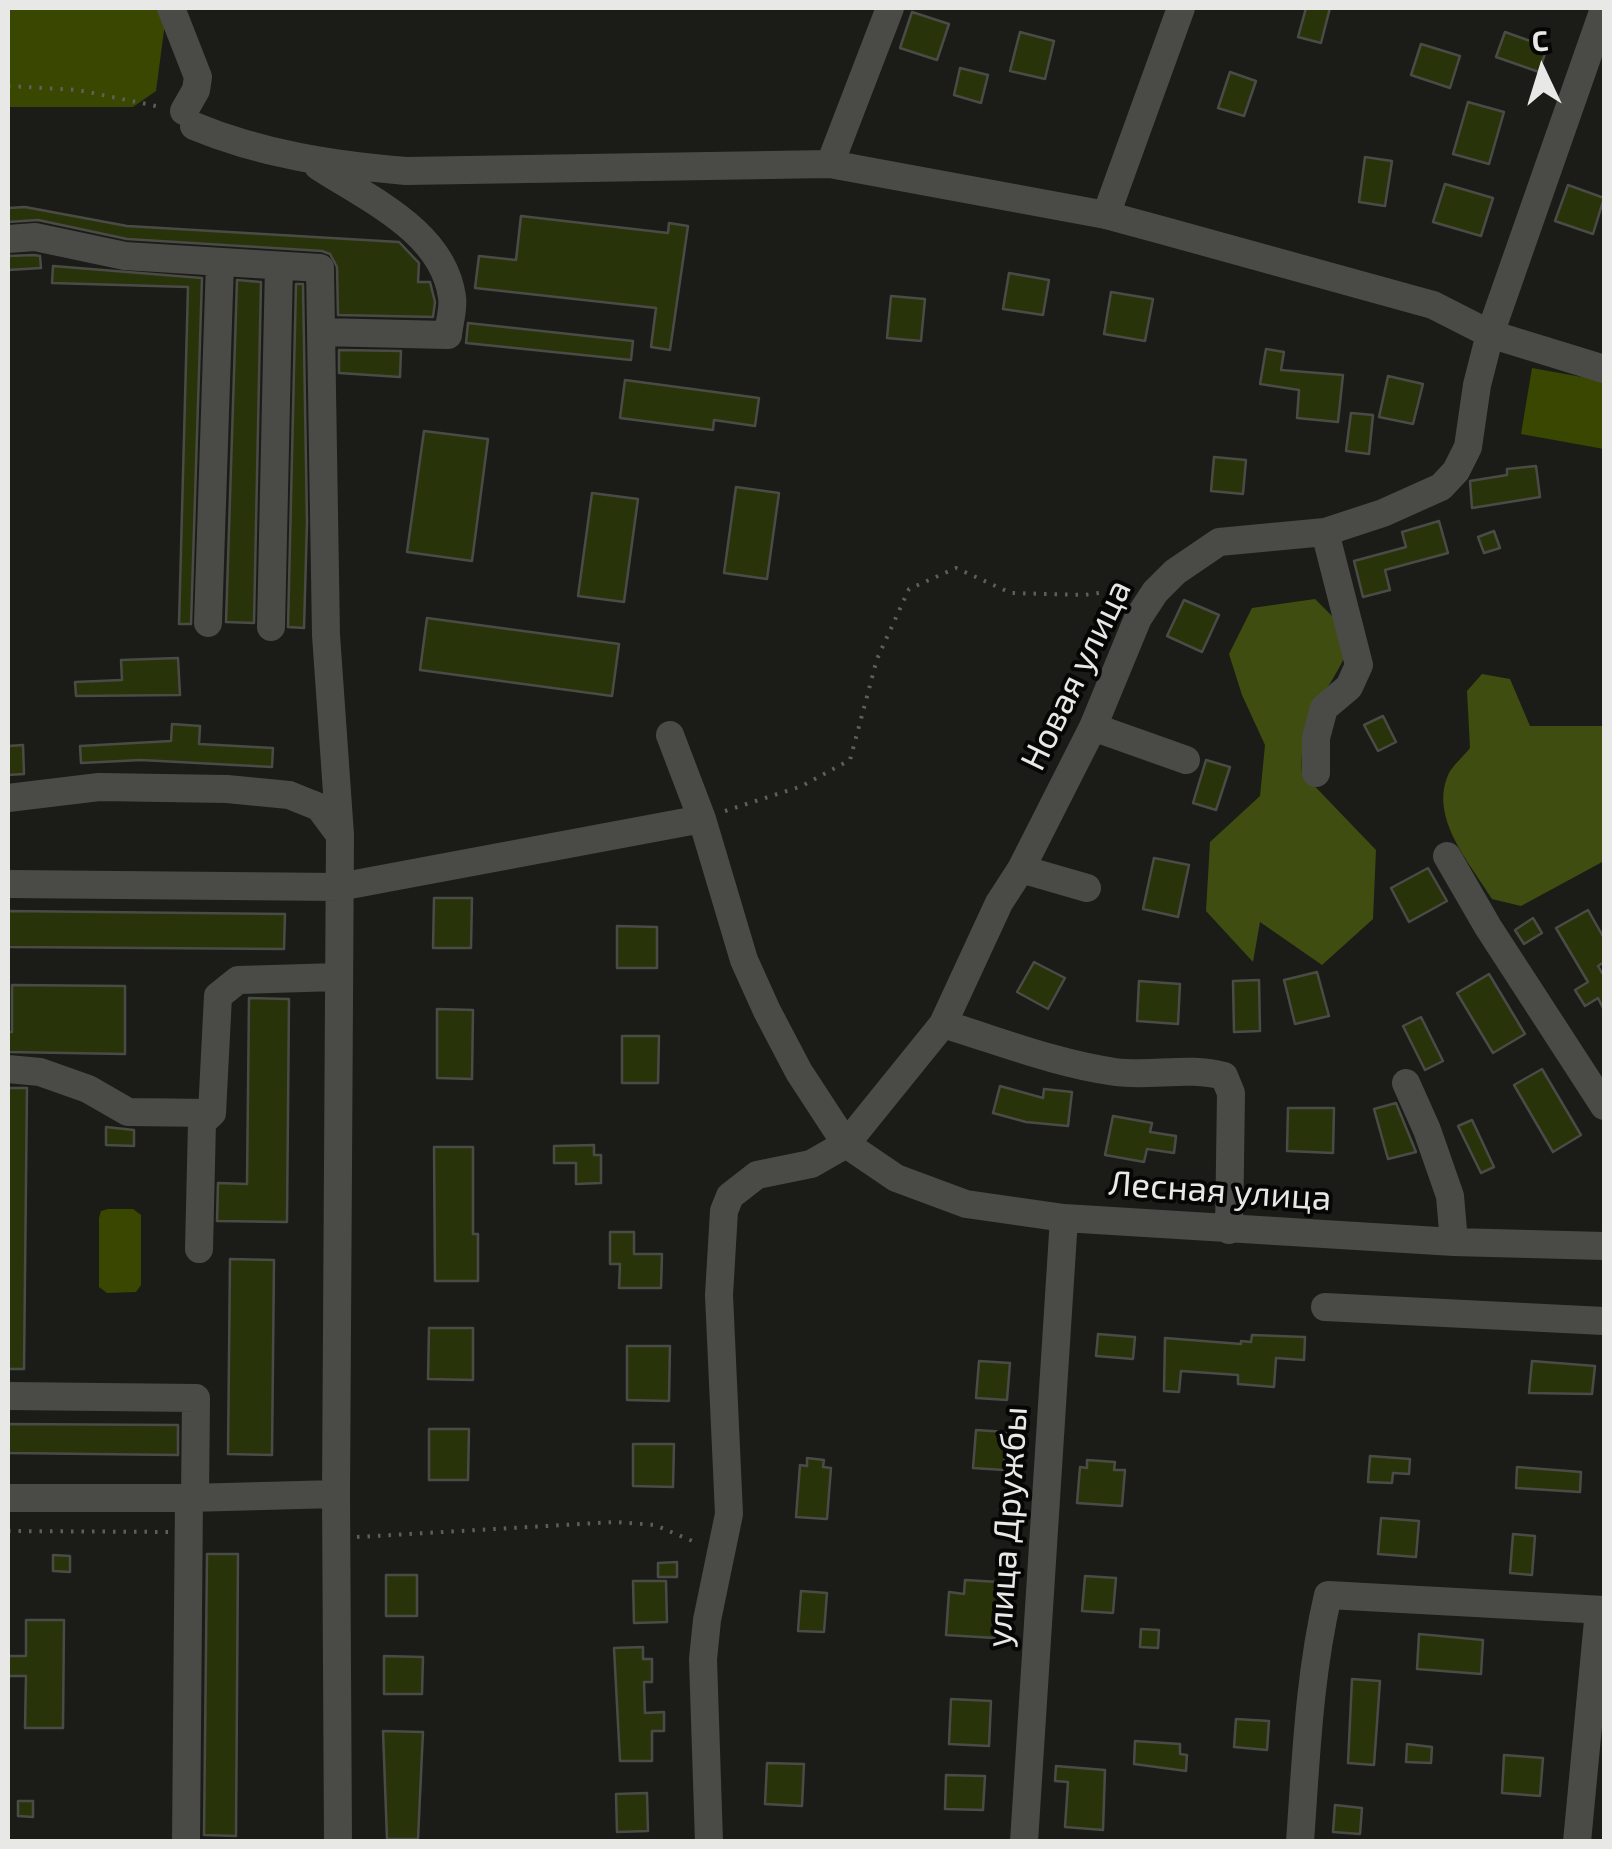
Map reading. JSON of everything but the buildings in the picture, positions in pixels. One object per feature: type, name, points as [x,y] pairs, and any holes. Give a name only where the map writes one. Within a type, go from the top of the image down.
[{"type":"street","points":[[172,8],[198,77],[189,119],[240,145],[354,166],[406,171],[830,164],[1106,216],[1433,305],[1490,334],[1604,369]]},
{"type":"street","points":[[830,164],[890,8]]},
{"type":"street","points":[[1106,216],[1181,8]]},
{"type":"street","name":"Новая улица","points":[[846,1144],[943,1024],[998,904],[1093,727],[1138,618],[1163,584],[1198,554],[1220,542],[1326,532],[1423,497],[1441,487],[1456,471],[1468,448],[1477,385],[1490,334],[1604,9]]},
{"type":"street","points":[[304,157],[406,224],[438,253],[453,298],[448,335],[322,332]]},
{"type":"street","points":[[8,239],[36,237],[126,256],[320,268],[326,635],[340,835],[338,1842]]},
{"type":"street","points":[[208,623],[220,262]]},
{"type":"street","points":[[271,627],[279,266]]},
{"type":"street","points":[[1316,774],[1316,738],[1324,708],[1349,686],[1359,665],[1326,532]]},
{"type":"street","points":[[1093,727],[1186,760]]},
{"type":"street","points":[[670,735],[702,819],[744,960],[799,1072],[846,1144],[811,1164],[757,1175],[730,1196],[724,1210],[720,1295],[729,1514],[703,1659],[709,1842]]},
{"type":"street","points":[[8,798],[100,787],[289,794],[319,807],[340,835]]},
{"type":"street","points":[[8,884],[339,887],[702,819]]},
{"type":"street","points":[[1447,856],[1488,927],[1604,1106]]},
{"type":"street","points":[[1020,868],[1086,888]]},
{"type":"street","points":[[200,1250],[202,1122],[212,1113],[218,996],[238,980],[338,977]]},
{"type":"street","points":[[943,1024],[1080,1065],[1118,1072],[1208,1072],[1224,1076],[1231,1093],[1229,1230]]},
{"type":"street","points":[[8,1068],[40,1072],[72,1083],[128,1112],[212,1113]]},
{"type":"street","points":[[1406,1084],[1450,1196],[1454,1242]]},
{"type":"street","name":"Лесная улица","points":[[846,1144],[896,1178],[966,1204],[1064,1218],[1454,1242],[1604,1246]]},
{"type":"street","name":"улица Дружбы","points":[[1024,1842],[1064,1218]]},
{"type":"street","points":[[1325,1307],[1604,1322]]},
{"type":"street","points":[[8,1396],[196,1398],[189,1532],[186,1842]]},
{"type":"street","points":[[8,1498],[336,1494]]},
{"type":"street","points":[[1300,1842],[1309,1707],[1328,1595],[1602,1610],[1577,1842]]},
{"type":"path","points":[[8,86],[78,90],[189,119]]},
{"type":"path","points":[[702,819],[802,786],[850,760],[877,659],[910,589],[956,568],[1011,593],[1084,595],[1163,584]]},
{"type":"path","points":[[337,1538],[615,1522],[655,1524],[688,1540],[724,1550]]},
{"type":"path","points":[[8,1530],[189,1532]]},
{"type":"green space","points":[[8,8],[163,8],[165,23],[156,91],[133,107],[8,107]]},
{"type":"green space","points":[[1532,368],[1604,381],[1604,449],[1521,434]]},
{"type":"green space","points":[[1315,599],[1333,617],[1346,654],[1309,722],[1302,773],[1376,850],[1373,919],[1322,965],[1260,922],[1253,962],[1206,911],[1210,842],[1260,796],[1265,745],[1229,654],[1252,608]]},
{"type":"green space","points":[[1482,674],[1510,679],[1530,726],[1604,726],[1604,861],[1521,906],[1492,899],[1454,839],[1444,806],[1449,773],[1470,748],[1467,691]]},
{"type":"green space","points":[[133,1209],[141,1215],[141,1285],[136,1292],[107,1293],[99,1287],[99,1218],[101,1211]]}]
